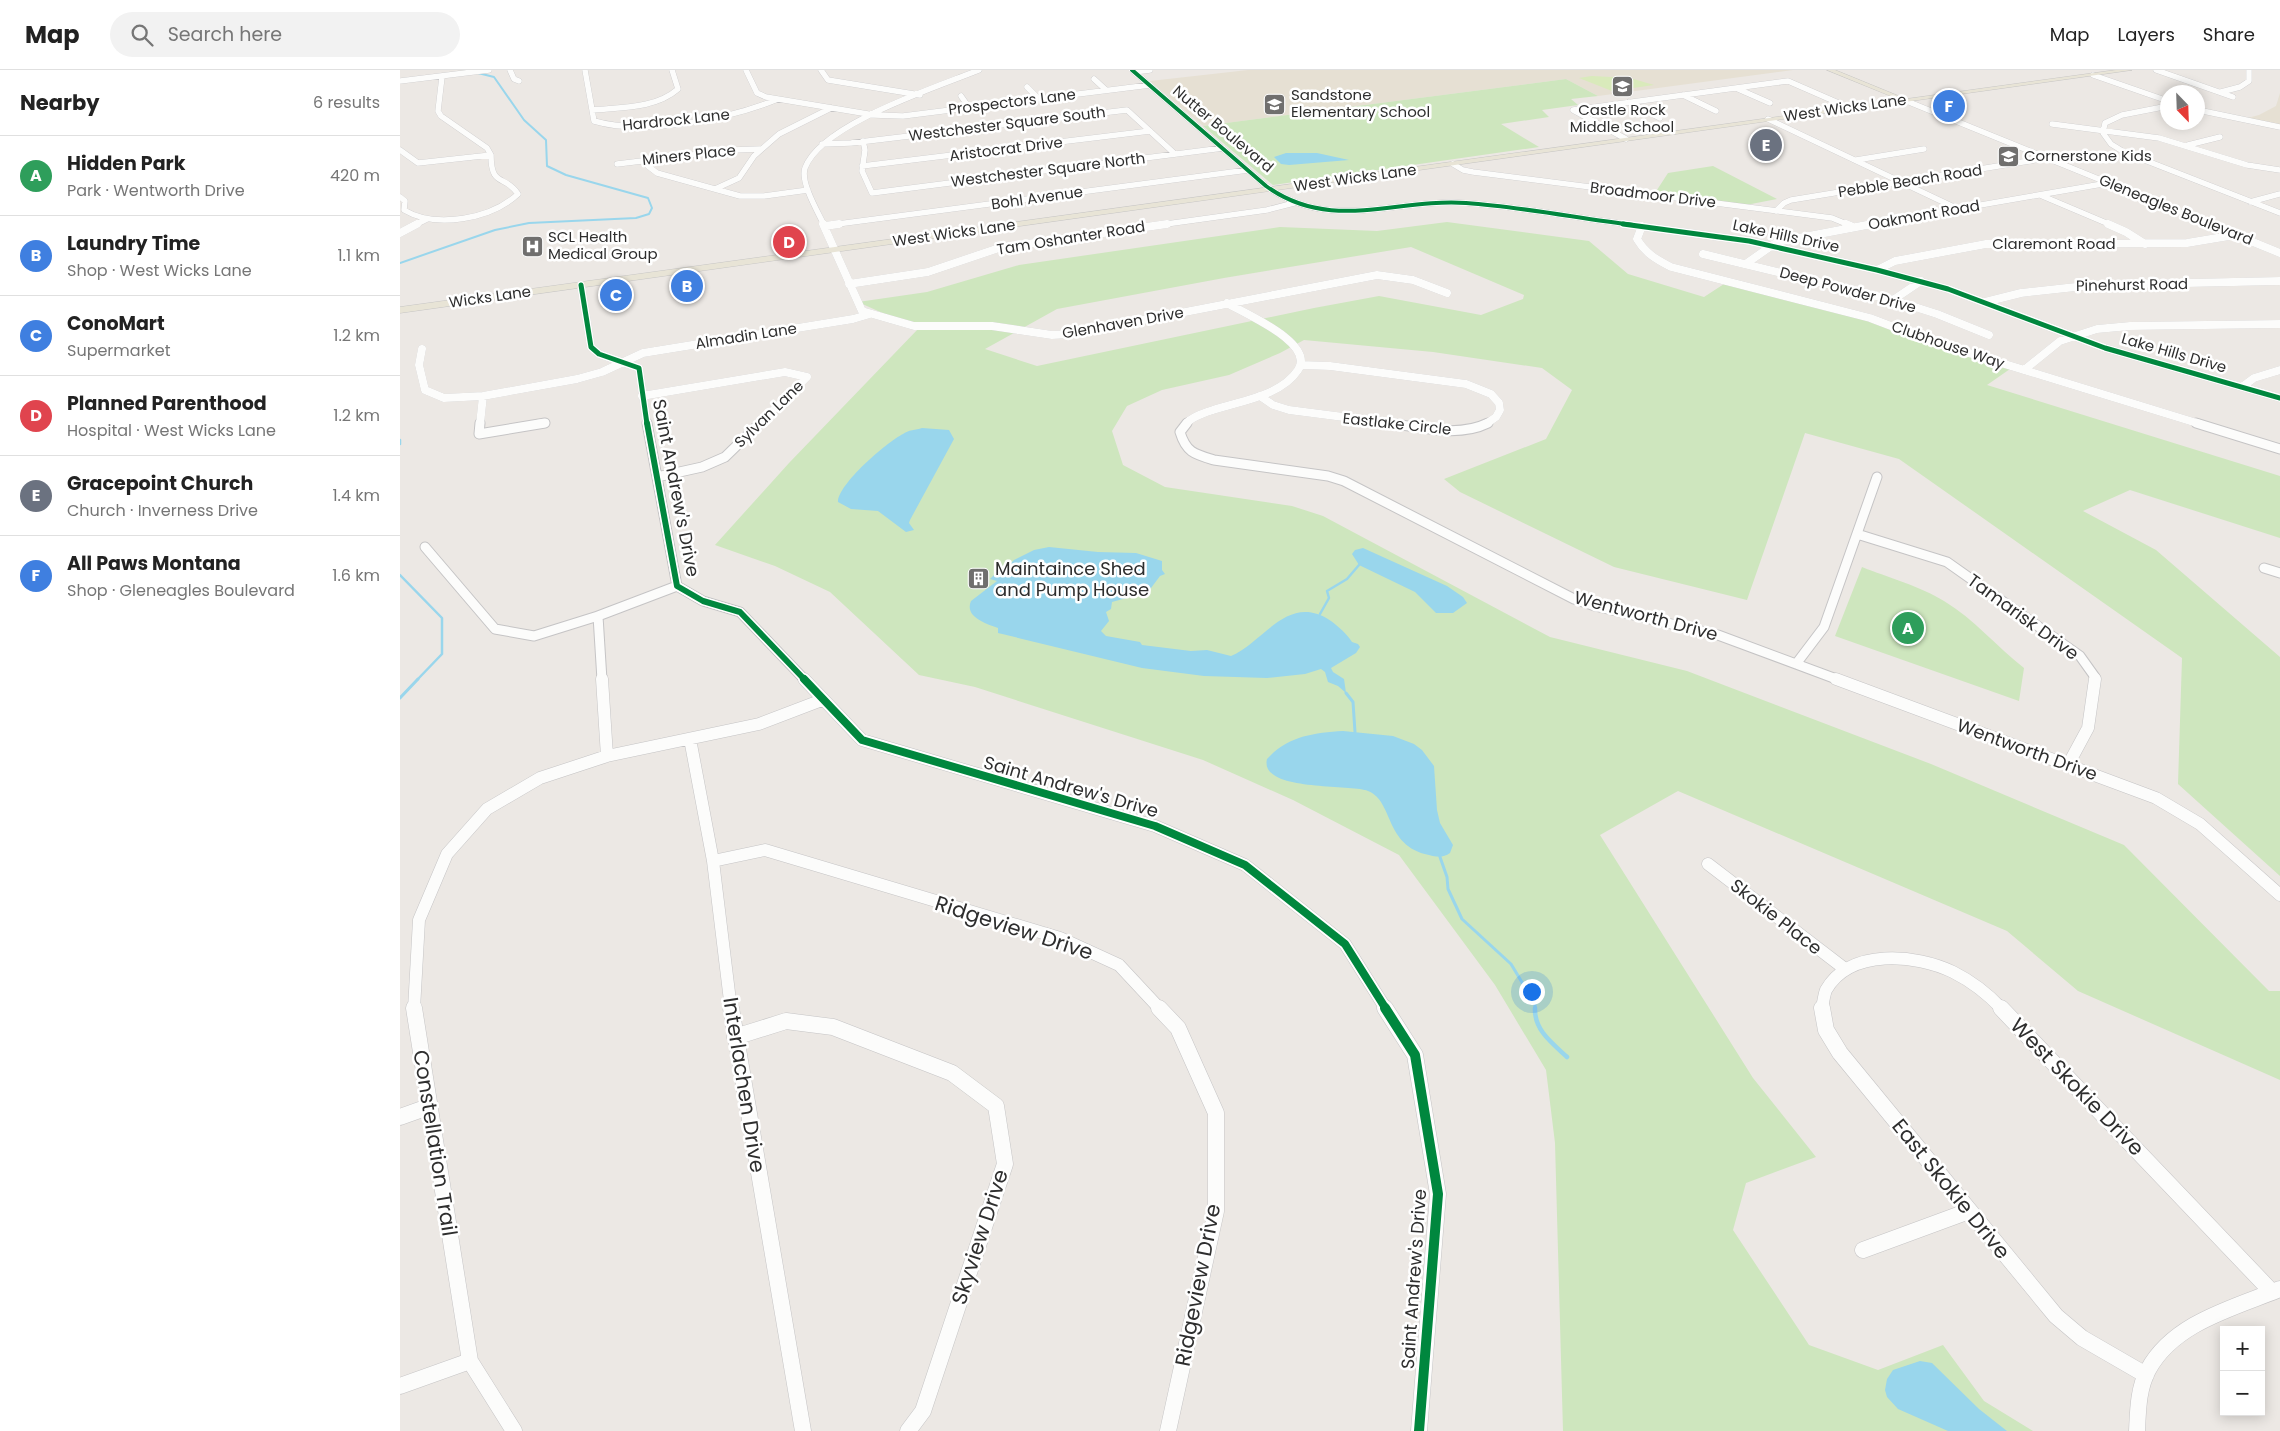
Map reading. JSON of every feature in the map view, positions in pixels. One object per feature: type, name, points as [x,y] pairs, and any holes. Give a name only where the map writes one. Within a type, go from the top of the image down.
[{"type":"main road","points":[[1830,70],[1904,100]]},
{"type":"main road","name":"West Wicks Lane","points":[[581,284],[1273,190],[1768,119],[2128,70]]},
{"type":"main road","name":"Wicks Lane","points":[[400,310],[581,284]]},
{"type":"street","points":[[400,81],[486,70]]},
{"type":"street","points":[[510,70],[514,79],[519,81]]},
{"type":"street","points":[[584,70],[592,110],[645,104],[669,98],[678,89],[672,70]]},
{"type":"street","points":[[746,70],[757,93],[778,99],[874,115]]},
{"type":"street","points":[[821,70],[828,80],[920,95]]},
{"type":"street","points":[[870,314],[862,311],[808,190],[804,169],[814,152],[822,144],[846,127],[979,70]]},
{"type":"street","points":[[1133,71],[1150,70]]},
{"type":"street","points":[[2156,70],[2233,97]]},
{"type":"street","points":[[2221,92],[2240,87],[2249,81],[2249,70]]},
{"type":"street","name":"Nutter Boulevard","points":[[1133,71],[1273,190]]},
{"type":"street","points":[[2093,75],[2160,97]]},
{"type":"street","points":[[400,197],[405,201],[404,210],[409,215],[428,219],[479,214],[514,200],[518,194],[516,189],[497,180],[493,175],[490,169],[491,155],[486,148],[441,116],[438,111],[442,76]]},
{"type":"street","points":[[1094,79],[1106,90]]},
{"type":"street","points":[[1626,139],[1573,110],[1788,81],[1850,108]]},
{"type":"street","name":"Prospectors Lane","points":[[874,115],[915,115],[968,106],[1150,86]]},
{"type":"street","points":[[1028,87],[1038,98]]},
{"type":"street","points":[[1736,88],[1770,103]]},
{"type":"street","points":[[1683,95],[1716,111]]},
{"type":"street","points":[[961,96],[968,106]]},
{"type":"street","name":"Hardrock Lane","points":[[592,110],[594,121],[599,124],[628,127],[734,115],[778,99]]},
{"type":"street","name":"Gleneagles Boulevard","points":[[1904,100],[2280,253]]},
{"type":"street","points":[[1629,102],[1660,118]]},
{"type":"street","points":[[701,190],[739,178],[760,149],[789,128],[831,108]]},
{"type":"street","points":[[2160,108],[2122,115],[2105,123],[2103,133],[2111,144],[2124,152],[2280,213]]},
{"type":"street","name":"Westchester Square South","points":[[822,144],[863,142],[1127,110],[1175,154]]},
{"type":"street","points":[[2205,111],[2280,127]]},
{"type":"street","points":[[1768,119],[1958,209]]},
{"type":"street","points":[[2052,124],[2140,134],[2188,145],[2247,165],[2280,170]]},
{"type":"street","name":"Aristocrat Drive","points":[[862,166],[1150,131]]},
{"type":"street","points":[[2188,145],[2220,137]]},
{"type":"street","points":[[862,166],[865,150],[863,142]]},
{"type":"street","name":"Westchester Square North","points":[[862,166],[863,176],[872,193],[1223,148]]},
{"type":"street","name":"Miners Place","points":[[617,164],[732,150],[760,149]]},
{"type":"street","points":[[1856,160],[1924,149]]},
{"type":"street","points":[[400,150],[418,163],[491,155]]},
{"type":"street","name":"Pebble Beach Road","points":[[1776,211],[1784,203],[1791,200],[2048,158]]},
{"type":"street","points":[[646,160],[651,170],[712,188],[752,196],[808,190]]},
{"type":"street","name":"Broadmoor Drive","points":[[1453,164],[1473,172],[1832,218],[1853,226]]},
{"type":"street","name":"Bohl Avenue","points":[[825,226],[1248,170]]},
{"type":"street","name":"Oakmont Road","points":[[1746,264],[1777,242],[1787,239],[2109,183]]},
{"type":"street","name":"Lake Hills Drive","points":[[1273,190],[1294,203],[1325,210],[1366,212],[1431,204],[1460,203],[1642,226],[1772,246],[1921,281],[1985,302],[2073,336],[2280,398]]},
{"type":"street","points":[[2250,202],[2280,194]]},
{"type":"street","points":[[2040,195],[2126,232],[2145,244]]},
{"type":"street","name":"Tam Oshanter Road","points":[[850,284],[928,272],[999,248],[1267,210],[1294,203]]},
{"type":"street","points":[[400,233],[428,219]]},
{"type":"street","name":"Clubhouse Way","points":[[1642,226],[1637,239],[1641,247],[1647,253],[1671,267],[1870,318],[1933,342],[2280,449]]},
{"type":"street","name":"Claremont Road","points":[[1877,270],[1895,261],[1986,244],[2187,243],[2235,235]]},
{"type":"street","name":"Deep Powder Drive","points":[[1703,254],[1893,300],[1937,314],[1989,335]]},
{"type":"street","name":"Glenhaven Drive","points":[[870,314],[914,326],[992,326],[1052,335],[1071,334],[1377,275],[1420,280],[1447,293]]},
{"type":"street","points":[[1893,300],[1921,281]]},
{"type":"street","name":"Pinehurst Road","points":[[1985,302],[2013,293],[2058,287],[2249,284],[2280,281]]},
{"type":"street","name":"Saint Andrew's Drive","points":[[581,284],[591,347],[600,354],[639,368],[642,396],[677,586],[703,601],[740,612],[862,740],[1155,826],[1246,865],[1345,944],[1415,1055],[1438,1194],[1419,1431]]},
{"type":"street","points":[[1227,303],[1291,342],[1300,354],[1302,365]]},
{"type":"street","name":"Almadin Lane","points":[[422,349],[420,365],[425,390],[444,398],[484,396],[577,379],[602,372],[643,353],[853,319],[870,314]]},
{"type":"street","points":[[2024,370],[2060,341],[2092,330],[2110,327],[2280,324]]},
{"type":"street","name":"Wentworth Drive","points":[[1302,365],[1297,376],[1290,382],[1260,396],[1200,413],[1184,422],[1179,432],[1180,440],[1187,448],[1198,455],[1214,460],[1328,476],[1344,481],[1574,599],[1595,606],[1718,635],[2156,798],[2200,824],[2280,895]]},
{"type":"street","name":"Eastlake Circle","points":[[1260,396],[1273,405],[1296,412],[1441,430],[1462,430],[1480,426],[1493,420],[1500,410],[1499,403],[1491,394],[1466,384],[1330,366],[1302,365]]},
{"type":"street","points":[[2242,387],[2254,378],[2280,370]]},
{"type":"street","name":"Sylvan Lane","points":[[642,396],[785,372],[807,377],[725,457],[702,467],[657,477]]},
{"type":"street","points":[[484,396],[479,434],[545,423]]},
{"type":"street","points":[[1796,664],[1824,627],[1877,477]]},
{"type":"street","name":"Tamarisk Drive","points":[[1857,534],[1947,562],[2080,656],[2095,677],[2088,728],[2068,765]]},
{"type":"street","points":[[425,547],[495,629],[534,636],[571,626],[677,586]]},
{"type":"street","points":[[2264,568],[2280,573]]},
{"type":"street","points":[[598,616],[607,756]]},
{"type":"street","name":"Constellation Trail","points":[[514,1431],[470,1361],[414,1013],[419,920],[447,854],[487,809],[540,778],[607,756],[760,724],[822,700]]},
{"type":"street","name":"Interlachen Drive","points":[[690,739],[713,861],[735,1037],[803,1431]]},
{"type":"street","name":"Ridgeview Drive","points":[[713,861],[765,850],[1060,938],[1119,965],[1178,1028],[1216,1113],[1216,1211],[1168,1431]]},
{"type":"street","name":"Skokie Place","points":[[1708,864],[1845,969]]},
{"type":"street","name":"West Skokie Drive","points":[[1845,969],[1873,959],[1902,958],[1940,966],[1974,983],[1999,1006],[2276,1290]]},
{"type":"street","name":"East Skokie Drive","points":[[1845,969],[1830,982],[1822,1000],[1823,1018],[1829,1036],[1840,1053],[2040,1298],[2070,1328],[2146,1375]]},
{"type":"street","name":"Skyview Drive","points":[[735,1037],[786,1021],[833,1026],[952,1073],[996,1106],[1005,1164],[923,1411],[908,1431]]},
{"type":"street","points":[[400,1117],[428,1107]]},
{"type":"street","points":[[1863,1250],[1969,1211]]},
{"type":"street","points":[[2138,1431],[2139,1397],[2146,1375],[2159,1352],[2176,1335],[2190,1326],[2276,1290]]},
{"type":"street","points":[[400,1386],[470,1361]]},
{"type":"shaded area","name":"Sandstone Elementary School","points":[[1248,70],[1793,70],[1598,96],[1566,79],[1203,126],[1150,81]]},
{"type":"shaded area","points":[[2280,93],[2280,125],[2244,119],[2259,115],[2276,106]]},
{"type":"green space","points":[[1592,76],[1630,78],[1654,85],[1612,91],[1579,78]]},
{"type":"green space","points":[[1566,79],[1598,96],[1571,99],[1578,105],[1542,110],[1549,117],[1501,124],[1539,147],[1273,185],[1203,126]]},
{"type":"green space","points":[[1713,166],[1777,199],[1746,205],[1655,193],[1668,173]]},
{"type":"green space","points":[[1447,222],[1589,241],[1628,274],[1704,297],[1724,284],[1872,322],[2010,369],[1987,385],[2280,476],[2280,538],[2130,490],[2083,511],[2156,550],[2280,657],[2280,876],[2178,784],[2182,658],[1899,459],[1805,433],[1747,600],[1614,567],[1460,492],[1444,479],[1546,439],[1572,390],[1542,368],[1433,352],[1304,340],[1280,353],[1229,375],[1162,390],[1127,406],[1112,431],[1123,465],[1165,487],[1292,506],[1323,516],[1550,637],[1687,671],[1931,764],[2124,845],[2269,991],[2280,991],[2280,1080],[2078,991],[2007,931],[1678,791],[1600,835],[1753,1078],[1816,1157],[1746,1183],[1733,1230],[1809,1345],[1878,1370],[1943,1345],[1984,1401],[2033,1431],[1563,1431],[1555,1143],[1546,1070],[1495,985],[1399,855],[1293,800],[1203,760],[975,687],[919,675],[830,592],[775,566],[715,545],[789,463],[918,329],[858,302],[927,292],[1019,265],[1280,227],[1377,231]],"holes":[[[1411,247],[1524,295],[1523,299],[1481,315],[1379,296],[1037,366],[985,349],[1057,309],[1224,278]]]},
{"type":"green space","points":[[1862,567],[1935,596],[1955,608],[1975,625],[2024,668],[2019,701],[1835,636]]},
{"type":"water","points":[[1286,153],[1317,153],[1349,160],[1289,165],[1281,164],[1274,157]]},
{"type":"water","points":[[922,428],[949,430],[954,439],[910,520],[909,523],[914,530],[906,532],[878,511],[851,509],[838,502],[840,494],[846,485],[875,454],[905,433]]},
{"type":"water","points":[[1049,547],[1098,552],[1136,553],[1162,561],[1162,570],[1165,574],[1160,576],[1148,592],[1112,602],[1111,609],[1106,612],[1109,621],[1101,631],[1106,636],[1140,642],[1142,645],[1191,651],[1207,650],[1231,656],[1243,649],[1277,622],[1289,616],[1302,612],[1316,614],[1331,621],[1352,642],[1360,647],[1356,653],[1331,668],[1333,672],[1344,679],[1346,693],[1338,686],[1328,682],[1325,672],[1321,669],[1305,674],[1267,678],[1204,676],[1142,668],[998,633],[998,628],[974,616],[970,607],[971,601],[997,581],[990,579],[1002,567],[1008,566],[1014,560],[1034,550]]},
{"type":"water","points":[[1363,548],[1447,586],[1463,597],[1467,603],[1453,613],[1436,613],[1415,592],[1359,565],[1352,554],[1355,550]]},
{"type":"water","points":[[1343,731],[1393,736],[1414,744],[1422,750],[1434,766],[1437,810],[1440,823],[1453,845],[1450,853],[1437,857],[1432,856],[1415,850],[1404,843],[1382,804],[1376,796],[1368,791],[1291,782],[1277,777],[1268,770],[1267,759],[1284,745],[1302,737]]},
{"type":"water","points":[[1920,1361],[1932,1363],[1979,1409],[2007,1431],[1948,1431],[1898,1409],[1887,1397],[1885,1390],[1887,1379],[1893,1370]]},
{"type":"waterway","points":[[400,263],[495,230],[529,223],[636,218],[649,214],[652,208],[648,198],[566,175],[547,166],[546,140],[524,120],[494,77],[478,73]]},
{"type":"waterway","points":[[1320,614],[1329,598],[1327,591],[1347,579],[1359,565]]},
{"type":"waterway","points":[[400,575],[442,618],[442,654],[417,680]]},
{"type":"waterway","points":[[400,698],[418,679]]},
{"type":"waterway","points":[[1346,693],[1353,702],[1355,732]]},
{"type":"waterway","points":[[1440,857],[1447,877],[1448,889],[1462,919],[1511,964],[1535,1004],[1537,1023],[1545,1036],[1567,1057]]},
{"type":"cycle path","points":[[1132,70],[1266,186],[1284,198],[1304,206],[1329,210],[1372,211],[1435,204],[1466,203],[1749,241],[1877,270],[1948,289],[2105,348],[2280,398]]},
{"type":"cycle path","points":[[581,285],[591,347],[599,354],[639,368],[642,396],[677,586],[703,601],[740,612],[862,740],[1155,826],[1245,865],[1345,944],[1415,1055],[1438,1194],[1419,1431]]},
{"type":"place","name":"Castle Rock Middle School","points":[[1622,87]]},
{"type":"place","name":"Sandstone Elementary School","points":[[1275,104]]},
{"type":"place","name":"All Paws Montana","points":[[1949,106]]},
{"type":"place","name":"Gracepoint Church","points":[[1766,145]]},
{"type":"place","name":"Cornerstone Kids","points":[[2008,156]]},
{"type":"place","name":"Planned Parenthood","points":[[789,242]]},
{"type":"place","name":"SCL Health Medical Group","points":[[532,246]]},
{"type":"place","name":"Laundry Time","points":[[687,286]]},
{"type":"place","name":"ConoMart","points":[[616,295]]},
{"type":"place","name":"Maintaince Shed and Pump House","points":[[979,579]]},
{"type":"place","name":"Hidden Park","points":[[1908,628]]}]
